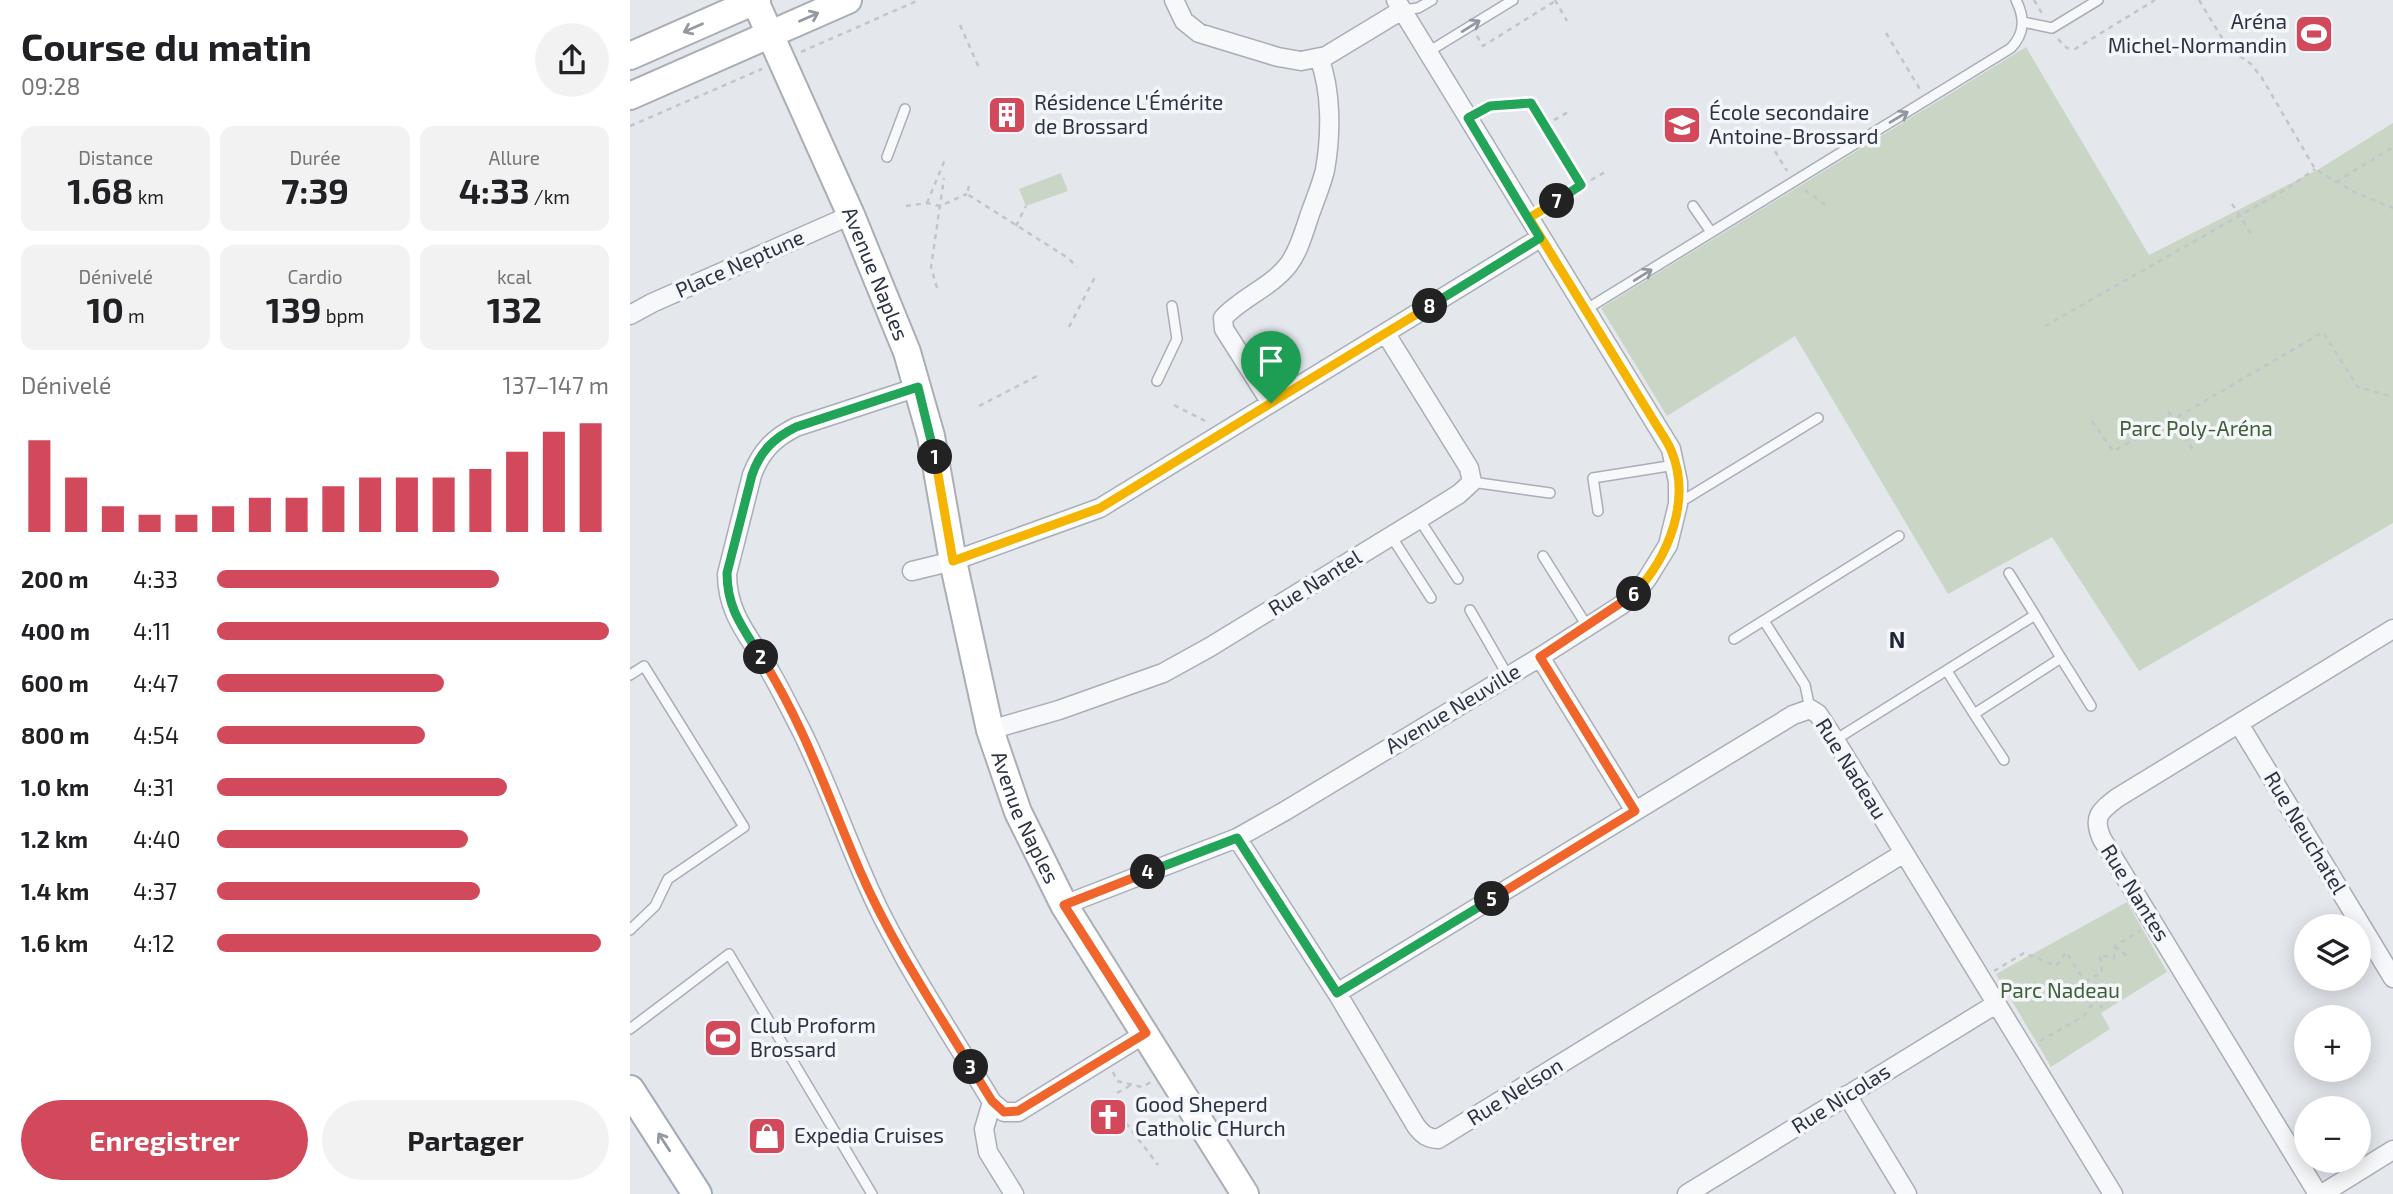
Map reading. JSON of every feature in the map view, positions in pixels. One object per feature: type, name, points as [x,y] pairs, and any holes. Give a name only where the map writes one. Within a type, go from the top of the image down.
[{"type":"main road","points":[[630,1090],[697,1194]]},
{"type":"street","points":[[630,56],[756,0]]},
{"type":"street","name":"Avenue Naples","points":[[756,0],[893,314],[918,387],[933,447],[953,561],[990,730],[1018,811],[1064,905],[1245,1194]]},
{"type":"street","points":[[630,96],[848,0]]},
{"type":"street","points":[[1174,0],[1184,21],[1199,33],[1290,60],[1310,61],[1334,52],[1399,5]]},
{"type":"street","name":"Avenue Neuville","points":[[1064,905],[1237,838],[1285,811],[1540,657],[1628,599],[1647,579],[1668,545],[1678,504],[1671,449],[1399,5]]},
{"type":"street","points":[[1271,403],[1224,329],[1223,318],[1239,303],[1277,277],[1290,263],[1302,237],[1324,171],[1328,145],[1328,105],[1319,58]]},
{"type":"street","name":"Place Neptune","points":[[630,315],[851,215]]},
{"type":"street","points":[[912,572],[953,561],[1100,508],[1540,238]]},
{"type":"street","points":[[1386,334],[1469,468],[1472,482]]},
{"type":"street","points":[[918,387],[796,427],[779,436],[767,447],[757,461],[752,475],[727,573],[731,607],[771,672],[802,731],[860,872],[909,967],[992,1101],[1004,1112],[1018,1111],[1146,1033]]},
{"type":"street","name":"Rue Nantel","points":[[990,730],[1059,710],[1163,673],[1419,519],[1459,494],[1472,482]]},
{"type":"street","name":"Rue Nantes","points":[[2320,1194],[2102,839],[2097,829],[2097,817],[2117,798],[2391,636]]},
{"type":"street","points":[[1540,657],[1635,811]]},
{"type":"street","name":"Rue Nadeau","points":[[1337,993],[1793,715],[1810,709],[1818,714],[1835,740],[2113,1194]]},
{"type":"street","name":"Rue Neuchatel","points":[[2239,724],[2393,978]]},
{"type":"street","name":"Rue Nelson","points":[[1237,838],[1337,993],[1416,1126],[1422,1134],[1438,1139],[1903,853]]},
{"type":"street","name":"Rue Nicolas","points":[[1687,1194],[1996,1004]]},
{"type":"street","points":[[1847,1095],[1907,1194]]},
{"type":"street","points":[[992,1101],[984,1129],[988,1152],[1014,1194]]},
{"type":"street","points":[[2320,1194],[2393,1150]]},
{"type":"lane","points":[[1399,5],[1418,8],[1432,0]]},
{"type":"lane","points":[[1428,52],[1513,0]]},
{"type":"lane","points":[[1585,310],[2011,48],[2019,38],[2023,22],[2016,0]]},
{"type":"lane","points":[[2023,22],[2052,28],[2098,0]]},
{"type":"lane","points":[[1468,118],[1490,106],[1531,103],[1581,185],[1529,218]]},
{"type":"lane","points":[[887,157],[905,109]]},
{"type":"lane","points":[[1693,206],[1711,232]]},
{"type":"lane","points":[[1157,381],[1177,339],[1172,306]]},
{"type":"lane","points":[[1678,504],[1818,418]]},
{"type":"lane","points":[[1598,511],[1593,478],[1675,465]]},
{"type":"lane","points":[[1472,482],[1550,494]]},
{"type":"lane","points":[[1419,519],[1458,579]]},
{"type":"lane","points":[[1391,536],[1431,597]]},
{"type":"lane","points":[[1734,639],[1899,536]]},
{"type":"lane","points":[[1543,556],[1587,626]]},
{"type":"lane","points":[[2009,573],[2091,706]]},
{"type":"lane","points":[[1470,610],[1508,676]]},
{"type":"lane","points":[[1835,740],[2035,615]]},
{"type":"lane","points":[[1763,621],[1805,685],[1810,709]]},
{"type":"lane","points":[[1974,714],[2061,658]]},
{"type":"lane","points":[[630,675],[644,666],[744,827],[668,878],[655,906],[630,930]]},
{"type":"lane","points":[[1947,671],[2004,760]]},
{"type":"lane","points":[[630,1029],[729,954],[872,1194]]},
{"type":"path","points":[[795,55],[919,0]]},
{"type":"path","points":[[1467,38],[1476,33],[1483,46],[1556,0],[1567,21]]},
{"type":"path","points":[[2034,0],[2060,43],[2067,48],[2076,49],[2155,0]]},
{"type":"path","points":[[2199,0],[2222,38],[2233,51],[2251,64],[2262,78],[2315,169],[2335,183],[2393,208]]},
{"type":"path","points":[[960,25],[980,70]]},
{"type":"path","points":[[1886,33],[1927,100]]},
{"type":"path","points":[[630,127],[769,66]]},
{"type":"path","points":[[1545,126],[1570,111]]},
{"type":"path","points":[[2335,183],[2393,147]]},
{"type":"path","points":[[1775,151],[1793,182],[1828,207]]},
{"type":"path","points":[[927,203],[946,157]]},
{"type":"path","points":[[2045,326],[2240,216],[2315,169]]},
{"type":"path","points":[[1581,185],[1607,171]]},
{"type":"path","points":[[937,288],[931,267],[944,178]]},
{"type":"path","points":[[967,194],[969,186]]},
{"type":"path","points":[[906,206],[927,203],[940,206],[967,194]]},
{"type":"path","points":[[967,194],[1068,258],[1077,267]]},
{"type":"path","points":[[2232,204],[2251,233]]},
{"type":"path","points":[[1016,226],[1026,206]]},
{"type":"path","points":[[1069,327],[1095,277]]},
{"type":"path","points":[[2314,331],[2317,336]]},
{"type":"path","points":[[2092,421],[2113,451],[2174,419],[2323,332],[2358,387],[2393,397]]},
{"type":"path","points":[[979,406],[1041,374]]},
{"type":"path","points":[[1174,405],[1226,432]]},
{"type":"path","points":[[2168,411],[2193,450]]},
{"type":"path","points":[[2115,946],[2154,923]]},
{"type":"path","points":[[2115,946],[2129,958]]},
{"type":"path","points":[[2085,982],[2102,972],[2100,955],[2114,958],[2115,946]]},
{"type":"path","points":[[2009,962],[2024,953],[2056,966],[2066,952],[2102,1008]]},
{"type":"path","points":[[2026,1052],[2035,1043],[2084,1016],[2095,999]]},
{"type":"path","points":[[1105,1060],[1118,1081],[1142,1087],[1157,1078]]},
{"type":"path","points":[[1117,1093],[1130,1085]]},
{"type":"path","points":[[1126,1123],[1158,1165]]},
{"type":"green space","name":"Parc Poly-Aréna","points":[[2026,47],[2149,255],[2319,169],[2393,123],[2393,523],[2139,671],[2052,537],[1948,594],[1795,336],[1667,416],[1601,308]]},
{"type":"green space","points":[[1061,173],[1068,191],[1026,206],[1019,189]]},
{"type":"green space","name":"Parc Nadeau","points":[[2127,902],[2167,972],[2101,1013],[2110,1029],[2051,1067],[1996,974]]},
{"type":"place","name":"Aréna Michel-Normandin","points":[[2314,34]]},
{"type":"place","name":"Résidence L'Émérite de Brossard","points":[[1007,115]]},
{"type":"place","name":"École secondaire Antoine-Brossard","points":[[1682,125]]},
{"type":"place","name":"Club Proform Brossard","points":[[723,1038]]},
{"type":"place","name":"Good Sheperd Catholic CHurch","points":[[1108,1117]]},
{"type":"place","name":"Expedia Cruises","points":[[767,1136]]},
{"type":"district","name":"N","points":[[1897,640]]},
{"type":"route","points":[[1531,103],[1581,185],[1529,218],[1671,449],[1678,482],[1678,504],[1668,545],[1659,563],[1636,593],[1540,657],[1635,811],[1337,993],[1237,838],[1064,905],[1146,1033],[1030,1105],[1018,1111],[1004,1112],[992,1101],[909,967],[860,872],[802,731],[771,672],[731,607],[727,573],[757,461],[779,436],[796,427],[918,387],[936,458],[953,561],[1100,508],[1271,403],[1540,238],[1468,118],[1490,106],[1531,103]]}]
